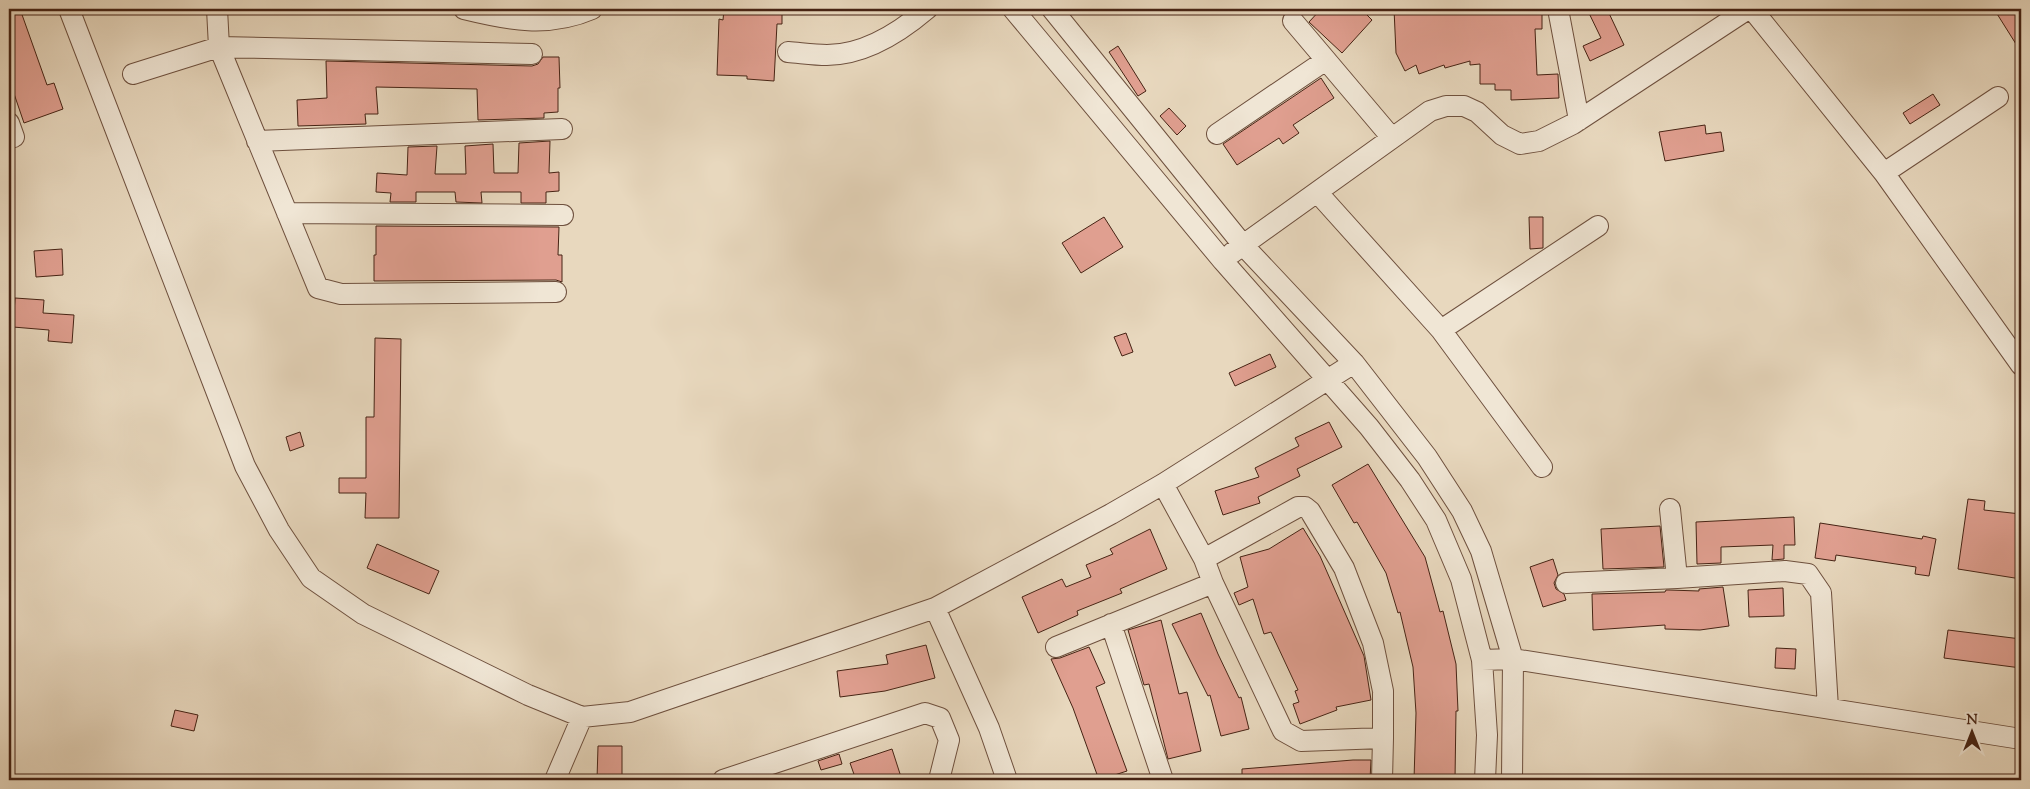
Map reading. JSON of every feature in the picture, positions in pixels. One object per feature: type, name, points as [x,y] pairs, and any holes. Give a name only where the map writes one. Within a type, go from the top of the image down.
[{"type":"street","points":[[217,9],[219,47],[318,288],[341,294],[556,292]]},
{"type":"street","points":[[464,9],[507,19],[533,22],[562,19],[592,9]]},
{"type":"street","points":[[788,52],[828,55],[870,46],[896,32],[927,9]]},
{"type":"street","points":[[1013,9],[1223,261],[1369,426],[1410,480],[1436,520],[1461,579],[1482,660],[1487,735],[1485,780]]},
{"type":"street","points":[[1052,9],[1243,245],[1354,363],[1427,457],[1462,511],[1481,551],[1513,659],[1512,780]]},
{"type":"street","points":[[1558,9],[1579,120]]},
{"type":"street","points":[[1223,261],[1430,111],[1446,106],[1464,106],[1477,112],[1502,135],[1520,144],[1539,141],[1579,120],[1748,9]]},
{"type":"street","points":[[1752,9],[1884,173],[2021,365]]},
{"type":"street","points":[[73,10],[246,466],[279,530],[312,578],[363,614],[528,695],[582,716],[630,712],[935,608],[1111,514],[1163,484],[1354,363]]},
{"type":"street","points":[[1293,21],[1392,138]]},
{"type":"street","points":[[133,74],[219,47],[532,54]]},
{"type":"street","points":[[1217,134],[1326,60]]},
{"type":"street","points":[[1884,173],[1998,97]]},
{"type":"street","points":[[258,141],[562,129]]},
{"type":"street","points":[[1317,192],[1442,330],[1542,467]]},
{"type":"street","points":[[287,213],[563,215]]},
{"type":"street","points":[[1442,330],[1598,226]]},
{"type":"street","points":[[1163,484],[1204,559],[1213,583],[1283,731],[1301,741],[1383,738]]},
{"type":"street","points":[[1204,559],[1298,507],[1305,507],[1310,511],[1344,568],[1373,643],[1383,691],[1382,780]]},
{"type":"street","points":[[1670,509],[1678,578]]},
{"type":"street","points":[[1566,583],[1786,571],[1808,574],[1821,593],[1828,708]]},
{"type":"street","points":[[1056,647],[1213,583]]},
{"type":"street","points":[[935,608],[989,728],[1007,780]]},
{"type":"street","points":[[1111,624],[1163,780]]},
{"type":"street","points":[[1482,660],[1513,659],[2021,739]]},
{"type":"street","points":[[723,780],[925,713],[940,718],[949,740],[939,780]]},
{"type":"street","points":[[555,780],[582,716]]},
{"type":"building","points":[[20,9],[47,85],[54,83],[63,109],[24,123],[9,79],[9,12]]},
{"type":"building","points":[[724,9],[782,9],[782,24],[777,24],[774,81],[747,79],[747,76],[717,75],[719,19],[723,20]]},
{"type":"building","points":[[1321,9],[1361,9],[1372,20],[1342,53],[1309,22]]},
{"type":"building","points":[[1394,9],[1542,9],[1542,29],[1535,29],[1537,75],[1558,74],[1559,98],[1511,100],[1511,90],[1495,90],[1495,84],[1480,84],[1480,64],[1470,65],[1470,61],[1445,68],[1444,65],[1419,74],[1416,65],[1405,71],[1396,53]]},
{"type":"building","points":[[1587,9],[1607,9],[1624,45],[1590,61],[1583,46],[1601,38]]},
{"type":"building","points":[[1994,9],[2021,9],[2021,52]]},
{"type":"building","points":[[1118,46],[1146,91],[1138,96],[1109,52]]},
{"type":"building","points":[[543,57],[559,57],[560,88],[558,88],[558,112],[544,113],[544,118],[478,120],[477,89],[376,87],[378,114],[365,114],[366,124],[298,126],[297,100],[327,98],[326,61],[532,66],[538,64]]},
{"type":"building","points":[[1321,78],[1334,98],[1293,125],[1299,133],[1283,144],[1279,138],[1237,165],[1223,144]]},
{"type":"building","points":[[1933,94],[1940,105],[1910,124],[1903,113]]},
{"type":"building","points":[[1169,108],[1186,126],[1177,135],[1160,116]]},
{"type":"building","points":[[1705,125],[1706,134],[1721,132],[1724,151],[1665,161],[1659,132]]},
{"type":"building","points":[[550,141],[549,173],[559,172],[559,191],[546,192],[546,203],[521,203],[521,192],[481,192],[482,203],[456,202],[455,192],[416,192],[416,202],[390,202],[391,193],[376,192],[377,173],[407,175],[408,147],[437,146],[435,174],[466,174],[465,146],[493,144],[494,173],[518,173],[519,143]]},
{"type":"building","points":[[1104,217],[1123,247],[1081,273],[1062,243]]},
{"type":"building","points":[[1529,217],[1543,217],[1543,248],[1530,249]]},
{"type":"building","points":[[376,226],[559,227],[558,255],[562,255],[562,282],[556,280],[374,281]]},
{"type":"building","points":[[62,249],[63,275],[36,277],[34,251]]},
{"type":"building","points":[[15,298],[44,300],[43,313],[74,315],[72,343],[48,341],[49,330],[13,327]]},
{"type":"building","points":[[1126,333],[1133,352],[1122,356],[1114,337]]},
{"type":"building","points":[[375,338],[401,339],[399,518],[365,518],[366,493],[339,493],[339,478],[366,478],[366,417],[374,417]]},
{"type":"building","points":[[1270,354],[1276,367],[1235,386],[1229,373]]},
{"type":"building","points":[[1329,422],[1342,447],[1297,469],[1300,476],[1258,497],[1260,503],[1223,515],[1215,491],[1259,477],[1255,468],[1299,446],[1295,438]]},
{"type":"building","points":[[300,432],[304,446],[290,451],[286,437]]},
{"type":"building","points":[[1368,464],[1425,557],[1440,612],[1443,611],[1456,664],[1458,711],[1456,711],[1455,780],[1414,780],[1416,713],[1413,667],[1400,612],[1398,613],[1386,573],[1357,522],[1354,523],[1332,485]]},
{"type":"building","points":[[1968,499],[1985,501],[1984,510],[2021,514],[2021,579],[1958,569]]},
{"type":"building","points":[[1794,517],[1795,545],[1784,545],[1784,559],[1772,560],[1773,545],[1721,547],[1721,563],[1697,564],[1696,522]]},
{"type":"building","points":[[1820,523],[1922,539],[1923,536],[1936,539],[1929,576],[1915,574],[1916,567],[1836,555],[1835,561],[1815,558]]},
{"type":"building","points":[[1660,526],[1664,567],[1603,569],[1601,529]]},
{"type":"building","points":[[1303,528],[1320,556],[1364,656],[1371,700],[1336,707],[1337,710],[1300,724],[1293,704],[1299,702],[1295,691],[1298,690],[1271,632],[1264,634],[1253,599],[1239,605],[1234,593],[1248,587],[1240,557],[1269,549]]},
{"type":"building","points":[[1150,529],[1167,569],[1120,589],[1122,593],[1077,611],[1078,615],[1038,633],[1022,597],[1062,579],[1066,587],[1091,577],[1086,565],[1113,554],[1110,549]]},
{"type":"building","points":[[377,544],[439,571],[429,594],[367,568]]},
{"type":"building","points":[[1553,559],[1558,575],[1554,583],[1556,589],[1564,594],[1566,600],[1543,607],[1530,567]]},
{"type":"building","points":[[1723,587],[1729,626],[1700,630],[1665,629],[1665,625],[1593,630],[1592,594],[1665,592],[1666,590],[1699,591],[1699,589]]},
{"type":"building","points":[[1783,588],[1784,616],[1749,617],[1748,590]]},
{"type":"building","points":[[1201,613],[1218,654],[1239,698],[1241,697],[1249,729],[1221,736],[1210,695],[1208,696],[1172,624]]},
{"type":"building","points":[[1161,620],[1179,694],[1187,692],[1201,751],[1168,759],[1149,684],[1144,685],[1128,630]]},
{"type":"building","points":[[1948,630],[2021,639],[2021,668],[1944,658]]},
{"type":"building","points":[[926,645],[935,678],[885,691],[840,697],[837,671],[888,664],[886,655]]},
{"type":"building","points":[[1089,647],[1105,683],[1096,687],[1127,771],[1099,780],[1073,708],[1051,659],[1060,658]]},
{"type":"building","points":[[1776,648],[1796,649],[1795,669],[1775,668]]},
{"type":"building","points":[[175,710],[198,715],[194,731],[171,726]]},
{"type":"building","points":[[598,746],[622,746],[622,780],[597,780]]},
{"type":"building","points":[[892,749],[902,780],[856,780],[850,763]]},
{"type":"building","points":[[839,754],[842,764],[821,770],[818,761]]},
{"type":"building","points":[[1371,760],[1370,780],[1242,780],[1242,769]]}]
